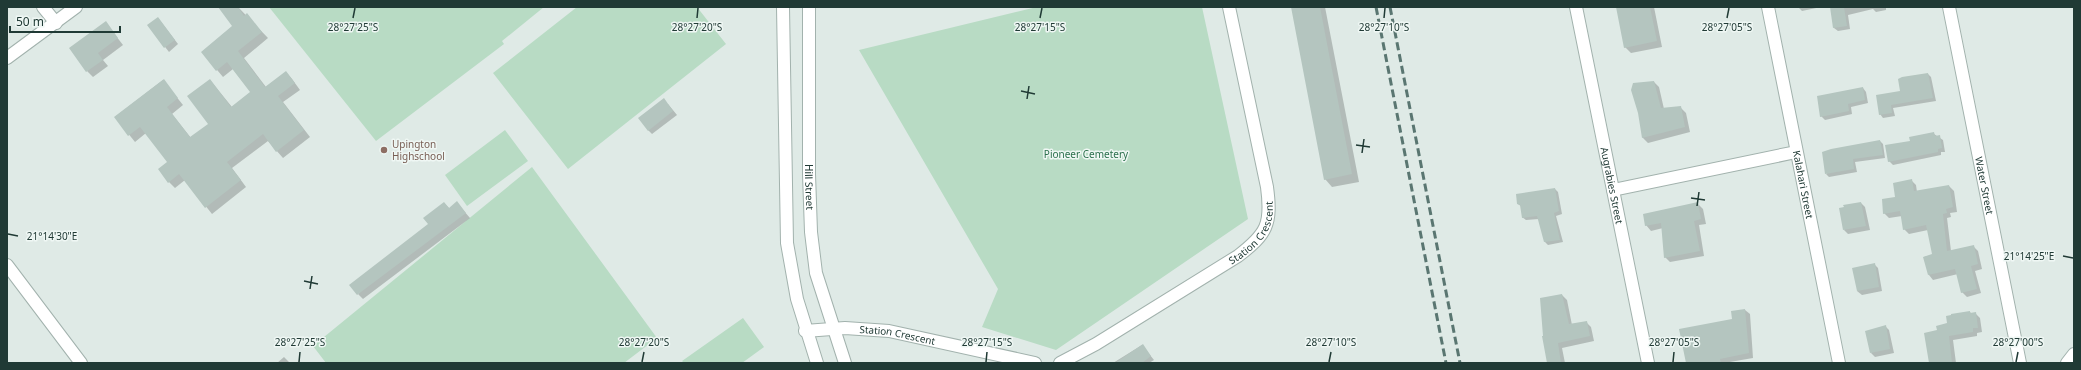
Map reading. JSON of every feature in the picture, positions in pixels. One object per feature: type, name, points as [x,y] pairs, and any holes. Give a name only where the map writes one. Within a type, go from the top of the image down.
[{"type":"street","points":[[43,7],[56,23]]},
{"type":"street","points":[[7,58],[76,7]]},
{"type":"street","points":[[784,7],[787,243],[796,299],[805,331],[817,363]]},
{"type":"street","name":"Hill Street","points":[[809,7],[809,174],[811,232],[816,273],[832,328],[845,363]]},
{"type":"street","name":"Station Crescent","points":[[1060,363],[1096,344],[1238,256],[1257,242],[1264,232],[1269,208],[1267,188],[1229,7]]},
{"type":"street","name":"Augrabies Street","points":[[1576,7],[1648,363]]},
{"type":"street","name":"Kalahari Street","points":[[1768,7],[1839,363]]},
{"type":"street","name":"Water Street","points":[[1949,7],[2020,363]]},
{"type":"street","points":[[1613,190],[1796,152]]},
{"type":"street","points":[[7,265],[81,363]]},
{"type":"street","name":"Station Crescent","points":[[805,331],[832,328],[900,333],[1035,363]]},
{"type":"street","points":[[2067,363],[2074,354]]},
{"type":"green space","points":[[269,7],[544,7],[502,41],[504,44],[376,141]]},
{"type":"green space","points":[[577,7],[697,7],[726,44],[568,169],[493,73]]},
{"type":"green space","name":"Pioneer Cemetery","points":[[1037,7],[1202,7],[1248,219],[1056,350],[982,327],[998,289],[859,50]]},
{"type":"green space","points":[[505,130],[528,161],[467,206],[445,175]]},
{"type":"green space","points":[[532,167],[657,338],[624,363],[326,363],[313,346]]},
{"type":"green space","points":[[743,318],[764,347],[742,363],[684,363],[682,361]]},
{"type":"building","points":[[218,7],[238,7],[244,16],[247,13],[262,32],[238,51],[265,87],[286,71],[295,83],[278,96],[304,130],[276,152],[263,134],[227,162],[241,180],[205,208],[179,174],[168,183],[158,169],[167,162],[140,127],[128,136],[114,117],[164,79],[178,98],[167,107],[190,137],[208,124],[187,96],[210,79],[231,107],[250,92],[227,62],[216,71],[201,52],[232,26]]},
{"type":"building","points":[[1291,7],[1320,7],[1352,174],[1324,180]]},
{"type":"building","points":[[1616,7],[1650,7],[1657,41],[1624,48]]},
{"type":"building","points":[[1830,7],[1844,7],[1847,26],[1833,28]]},
{"type":"building","points":[[158,17],[175,40],[164,48],[147,25]]},
{"type":"building","points":[[106,21],[118,38],[98,53],[103,60],[86,72],[69,48]]},
{"type":"building","points":[[1928,73],[1933,98],[1891,105],[1892,113],[1879,115],[1876,95],[1900,91],[1898,79],[1902,77]]},
{"type":"building","points":[[1654,81],[1661,108],[1681,106],[1685,127],[1642,138],[1638,113],[1631,90],[1633,83]]},
{"type":"building","points":[[1863,87],[1865,100],[1848,104],[1849,111],[1820,117],[1817,96]]},
{"type":"building","points":[[664,98],[673,111],[648,131],[638,118]]},
{"type":"building","points":[[1934,132],[1935,136],[1940,135],[1942,148],[1938,149],[1938,152],[1888,162],[1885,145],[1910,141],[1909,137]]},
{"type":"building","points":[[1880,140],[1883,155],[1853,159],[1854,169],[1825,174],[1822,152]]},
{"type":"building","points":[[1912,179],[1914,191],[1949,185],[1953,207],[1946,209],[1947,213],[1943,214],[1947,251],[1974,245],[1978,264],[1971,266],[1977,289],[1961,293],[1955,269],[1928,275],[1923,257],[1932,254],[1926,225],[1903,230],[1900,211],[1883,214],[1882,199],[1895,197],[1893,183]]},
{"type":"building","points":[[1555,188],[1559,211],[1554,213],[1560,240],[1544,242],[1537,216],[1522,218],[1520,205],[1517,204],[1516,194]]},
{"type":"building","points":[[457,201],[466,213],[357,295],[349,285],[428,224],[423,218],[444,202],[449,208]]},
{"type":"building","points":[[1698,202],[1701,219],[1694,221],[1700,251],[1664,258],[1661,223],[1645,226],[1643,214]]},
{"type":"building","points":[[1861,202],[1866,226],[1843,230],[1839,208],[1844,207],[1843,205]]},
{"type":"building","points":[[1875,263],[1879,287],[1857,291],[1852,268]]},
{"type":"building","points":[[1562,294],[1569,324],[1587,321],[1590,336],[1558,343],[1561,363],[1547,363],[1542,336],[1540,298]]},
{"type":"building","points":[[1745,309],[1749,353],[1720,359],[1721,363],[1686,363],[1679,329],[1732,319],[1731,311]]},
{"type":"building","points":[[1970,311],[1970,313],[1976,312],[1978,328],[1973,328],[1973,332],[1949,336],[1952,363],[1929,363],[1924,333],[1937,330],[1936,326],[1947,323],[1946,316]]},
{"type":"building","points":[[1886,325],[1890,349],[1870,353],[1865,331]]},
{"type":"building","points":[[1143,344],[1151,356],[1142,363],[1115,363]]},
{"type":"railway","points":[[1376,7],[1446,363]]},
{"type":"railway","points":[[1390,7],[1460,363]]},
{"type":"place","name":"Upington Highschool","points":[[384,150]]}]
